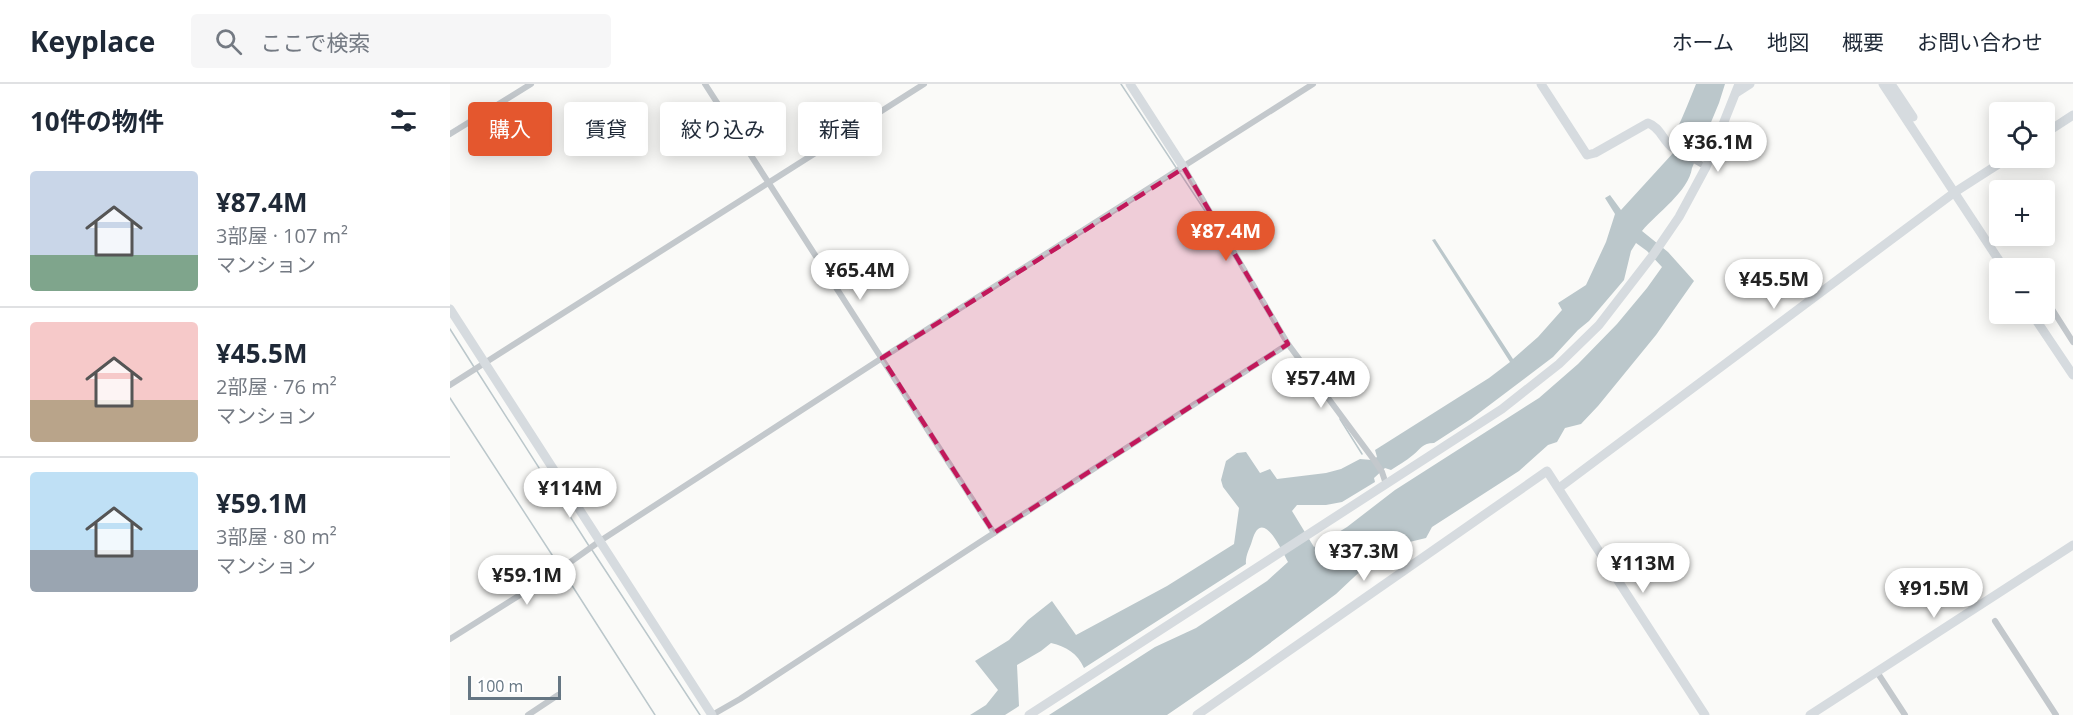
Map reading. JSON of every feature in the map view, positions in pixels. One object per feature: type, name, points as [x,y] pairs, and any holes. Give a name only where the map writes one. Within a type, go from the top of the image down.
[{"type":"street","points":[[450,134],[531,84]]},
{"type":"street","points":[[705,84],[994,533]]},
{"type":"street","points":[[450,385],[924,84]]},
{"type":"street","points":[[1130,84],[1288,344],[1374,460],[1386,484]]},
{"type":"street","points":[[450,639],[555,573],[600,541],[882,358],[1313,84]]},
{"type":"street","points":[[1541,84],[1587,155],[1595,153],[1648,123],[1656,128],[1668,145],[1702,165]]},
{"type":"street","points":[[1029,715],[1502,409],[1559,364],[1614,307],[1661,244],[1679,217],[1737,88],[1750,84]]},
{"type":"street","points":[[1883,84],[2004,258]]},
{"type":"street","points":[[1891,84],[1998,258]]},
{"type":"street","points":[[2055,127],[2073,115]]},
{"type":"street","points":[[1559,488],[1957,190],[1992,168]]},
{"type":"street","points":[[450,309],[712,715],[1288,344]]},
{"type":"street","points":[[2055,314],[2073,342]]},
{"type":"street","points":[[2039,324],[2073,375]]},
{"type":"street","points":[[2046,324],[2073,366]]},
{"type":"street","points":[[1197,715],[1546,471],[1705,715]]},
{"type":"street","points":[[1810,715],[2073,545]]},
{"type":"street","points":[[1995,621],[2056,715]]},
{"type":"street","points":[[1877,672],[1905,715]]},
{"type":"street","points":[[528,715],[558,695]]},
{"type":"highlighted area","points":[[1184,168],[1288,344],[994,533],[882,358]]},
{"type":"shaded area","points":[[1696,84],[1725,84],[1690,177],[1672,201],[1642,231],[1668,252],[1694,281],[1656,335],[1581,424],[1565,428],[1557,442],[1548,445],[1519,471],[1432,527],[1426,538],[1393,546],[1369,563],[1336,594],[1250,658],[1167,715],[1049,715],[1155,647],[1196,628],[1267,581],[1288,562],[1277,541],[1266,529],[1261,528],[1256,531],[1246,564],[1084,668],[1071,651],[1051,643],[1017,665],[1019,706],[1005,715],[970,715],[986,705],[998,690],[975,661],[1009,640],[1028,620],[1052,601],[1076,635],[1167,586],[1234,544],[1239,508],[1223,487],[1221,480],[1226,461],[1237,453],[1246,452],[1260,473],[1270,469],[1277,479],[1326,473],[1341,469],[1360,459],[1372,460],[1377,457],[1375,450],[1489,378],[1510,362],[1432,240],[1435,239],[1513,359],[1538,337],[1562,310],[1558,303],[1586,285],[1606,242],[1615,214],[1605,198],[1610,195],[1621,210],[1674,152],[1677,129]],"holes":[[[1636,243],[1662,267],[1617,324],[1578,364],[1539,398],[1395,490],[1347,527],[1314,547],[1292,511],[1297,505],[1326,505],[1342,502],[1375,482],[1374,478],[1385,468],[1391,470],[1424,445],[1434,443],[1471,419],[1553,357],[1589,321],[1624,280],[1631,251]]]},
{"type":"waterway","points":[[1121,84],[1177,169]]},
{"type":"waterway","points":[[1180,173],[1217,229]]},
{"type":"waterway","points":[[450,329],[474,367]]},
{"type":"waterway","points":[[477,371],[589,546]]},
{"type":"waterway","points":[[450,398],[556,561]]},
{"type":"waterway","points":[[1340,419],[1362,454]]},
{"type":"waterway","points":[[592,550],[700,715]]},
{"type":"waterway","points":[[564,573],[655,715]]}]
